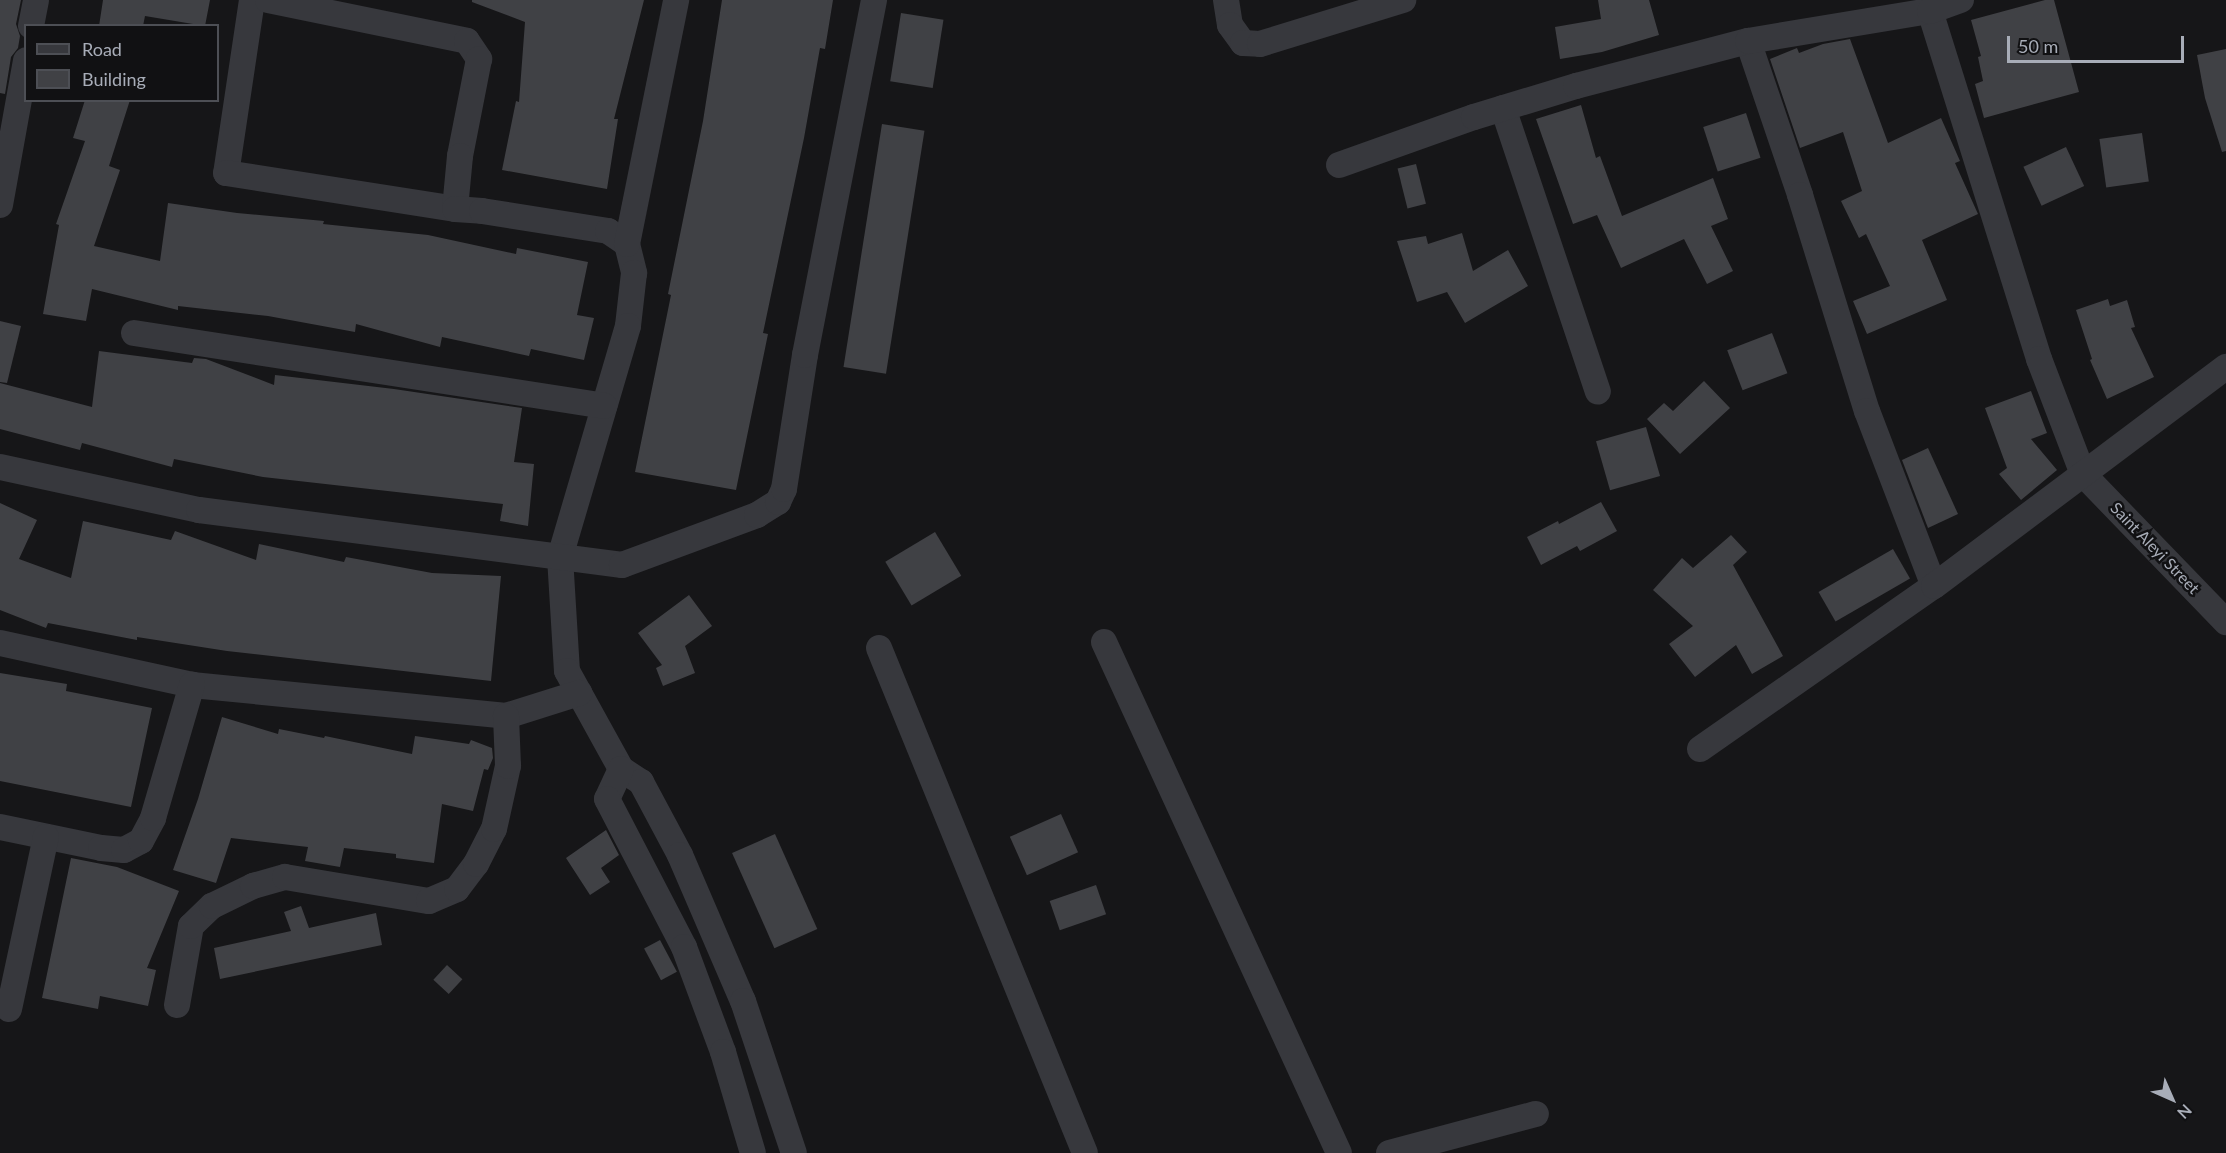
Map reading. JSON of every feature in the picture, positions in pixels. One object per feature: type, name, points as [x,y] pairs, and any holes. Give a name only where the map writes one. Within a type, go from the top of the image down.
[{"type":"street","points":[[31,24],[36,0]]},
{"type":"street","points":[[252,0],[226,173],[608,231],[627,244]]},
{"type":"street","points":[[268,0],[467,41],[479,59],[460,156],[455,209]]},
{"type":"street","points":[[676,0],[627,244],[634,273],[628,326],[560,557],[567,671],[621,769],[641,782],[680,855],[743,1001],[794,1153]]},
{"type":"street","points":[[0,468],[199,510],[622,565],[757,515],[778,502],[784,489],[805,355],[874,0]]},
{"type":"street","points":[[1226,0],[1230,25],[1243,43],[1260,44],[1403,0]]},
{"type":"street","points":[[1339,165],[1503,108],[1748,41],[1930,11],[1960,0]]},
{"type":"street","points":[[1930,11],[2039,359],[2084,474]]},
{"type":"street","points":[[1748,41],[1800,195],[1868,411],[1934,586]]},
{"type":"street","points":[[0,205],[24,71]]},
{"type":"street","points":[[1503,108],[1598,392]]},
{"type":"street","points":[[134,333],[604,406]]},
{"type":"street","points":[[1700,749],[1934,586],[2226,367]]},
{"type":"street","name":"Saint Aleyi Street","points":[[2084,474],[2226,622]]},
{"type":"street","points":[[1104,642],[1340,1153]]},
{"type":"street","points":[[0,643],[192,685],[506,716],[579,693]]},
{"type":"street","points":[[879,648],[1085,1153]]},
{"type":"street","points":[[0,827],[101,848],[124,850],[141,841],[153,818],[192,685]]},
{"type":"street","points":[[177,1005],[192,926],[212,906],[253,886],[285,877],[429,901],[457,889],[476,864],[494,830],[508,766],[506,716]]},
{"type":"street","points":[[621,769],[607,798],[684,947],[723,1052],[753,1153]]},
{"type":"street","points":[[9,1009],[46,837]]},
{"type":"street","points":[[723,1052],[759,1044]]},
{"type":"street","points":[[1389,1153],[1536,1114]]},
{"type":"building","points":[[0,0],[21,0],[16,24],[20,36],[18,48],[11,57],[5,94],[0,93]]},
{"type":"building","points":[[103,0],[210,0],[205,24],[145,16],[143,24],[99,24]]},
{"type":"building","points":[[472,0],[644,0],[614,119],[618,119],[607,189],[502,170],[516,101],[519,102],[525,22],[472,2]]},
{"type":"building","points":[[722,0],[833,0],[825,49],[820,48],[804,138],[763,333],[768,334],[736,490],[635,472],[671,295],[668,294],[703,121]]},
{"type":"building","points":[[1598,0],[1649,0],[1659,35],[1602,52],[1560,59],[1555,27],[1601,19]]},
{"type":"building","points":[[2045,0],[2054,0],[2079,92],[1984,118],[1975,84],[1983,81],[1978,57],[1981,56],[1971,20]]},
{"type":"building","points":[[901,13],[943,20],[933,88],[890,81]]},
{"type":"building","points":[[1850,39],[1888,143],[1941,118],[1960,161],[1955,163],[1978,214],[1922,240],[1947,300],[1867,334],[1853,301],[1890,286],[1866,234],[1859,238],[1841,201],[1862,191],[1843,132],[1800,148],[1770,59],[1797,48],[1799,53],[1823,44]]},
{"type":"building","points":[[2226,49],[2226,151],[2222,152],[2205,98],[2197,55]]},
{"type":"building","points":[[84,102],[129,102],[109,166],[120,170],[94,246],[160,261],[168,203],[237,213],[324,221],[323,224],[428,235],[516,254],[517,248],[588,262],[577,315],[594,318],[584,360],[531,349],[529,356],[442,337],[440,347],[356,324],[355,332],[268,316],[178,306],[178,310],[92,289],[86,321],[43,314],[59,225],[56,224],[85,141],[73,138]]},
{"type":"building","points":[[1581,105],[1596,158],[1600,156],[1622,216],[1713,178],[1728,219],[1711,226],[1733,271],[1707,284],[1684,239],[1621,268],[1597,215],[1573,224],[1536,119]]},
{"type":"building","points":[[1746,113],[1761,158],[1718,172],[1703,127]]},
{"type":"building","points":[[882,124],[924,131],[886,374],[844,367]]},
{"type":"building","points":[[2142,133],[2149,182],[2106,188],[2099,139]]},
{"type":"building","points":[[2066,147],[2084,186],[2042,206],[2023,167]]},
{"type":"building","points":[[1416,164],[1426,204],[1407,208],[1398,169]]},
{"type":"building","points":[[1462,233],[1473,271],[1508,250],[1528,286],[1465,323],[1447,292],[1417,302],[1397,241],[1426,236],[1428,244]]},
{"type":"building","points":[[2108,299],[2110,306],[2127,300],[2135,327],[2131,328],[2154,377],[2107,399],[2090,360],[2092,359],[2076,310]]},
{"type":"building","points":[[0,321],[21,326],[7,383],[0,382]]},
{"type":"building","points":[[1772,333],[1787,373],[1743,390],[1727,350]]},
{"type":"building","points":[[99,351],[192,363],[194,358],[206,359],[274,385],[275,375],[394,389],[522,408],[514,462],[534,464],[528,526],[500,521],[503,504],[263,477],[174,459],[172,467],[82,443],[80,450],[0,429],[0,383],[92,407]]},
{"type":"building","points":[[1704,381],[1730,408],[1680,454],[1647,419],[1664,403],[1673,411]]},
{"type":"building","points":[[2031,391],[2047,433],[2031,439],[2057,470],[2021,500],[1999,474],[2007,468],[1985,408]]},
{"type":"building","points":[[1646,427],[1660,476],[1610,490],[1596,441]]},
{"type":"building","points":[[1928,448],[1958,514],[1928,528],[1902,460]]},
{"type":"building","points":[[1601,502],[1617,531],[1580,551],[1577,546],[1541,565],[1527,537],[1558,521],[1559,524]]},
{"type":"building","points":[[0,503],[37,520],[19,559],[71,578],[83,521],[171,540],[175,531],[256,560],[259,544],[344,562],[346,557],[432,573],[501,576],[491,681],[227,651],[137,637],[137,640],[48,623],[46,628],[0,610]]},
{"type":"building","points":[[935,532],[961,576],[912,606],[885,562]]},
{"type":"building","points":[[1731,535],[1747,552],[1733,565],[1783,656],[1752,674],[1736,645],[1695,677],[1669,644],[1693,626],[1653,590],[1682,558],[1693,568]]},
{"type":"building","points":[[1893,549],[1910,578],[1836,621],[1819,592]]},
{"type":"building","points":[[689,595],[712,626],[685,646],[695,673],[663,686],[656,668],[662,665],[638,633]]},
{"type":"building","points":[[0,673],[67,684],[66,691],[152,708],[131,807],[0,781]]},
{"type":"building","points":[[222,717],[278,734],[279,729],[412,754],[415,736],[469,744],[471,740],[492,748],[493,758],[488,770],[484,769],[473,811],[442,804],[434,863],[396,858],[396,854],[344,848],[340,867],[305,861],[308,847],[231,838],[216,883],[173,870],[198,799]]},
{"type":"building","points":[[1061,814],[1078,852],[1027,875],[1010,837]]},
{"type":"building","points":[[606,830],[619,855],[601,868],[610,882],[590,895],[566,858]]},
{"type":"building","points":[[775,834],[817,929],[774,948],[732,853]]},
{"type":"building","points":[[71,858],[117,867],[179,891],[147,968],[156,970],[148,1006],[100,996],[98,1009],[42,998]]},
{"type":"building","points":[[1096,885],[1106,914],[1060,930],[1050,901]]},
{"type":"building","points":[[301,906],[309,928],[376,913],[382,945],[220,979],[214,948],[291,931],[284,912]]},
{"type":"building","points":[[660,940],[677,972],[661,980],[644,948]]},
{"type":"building","points":[[447,965],[462,979],[449,994],[433,980]]}]
